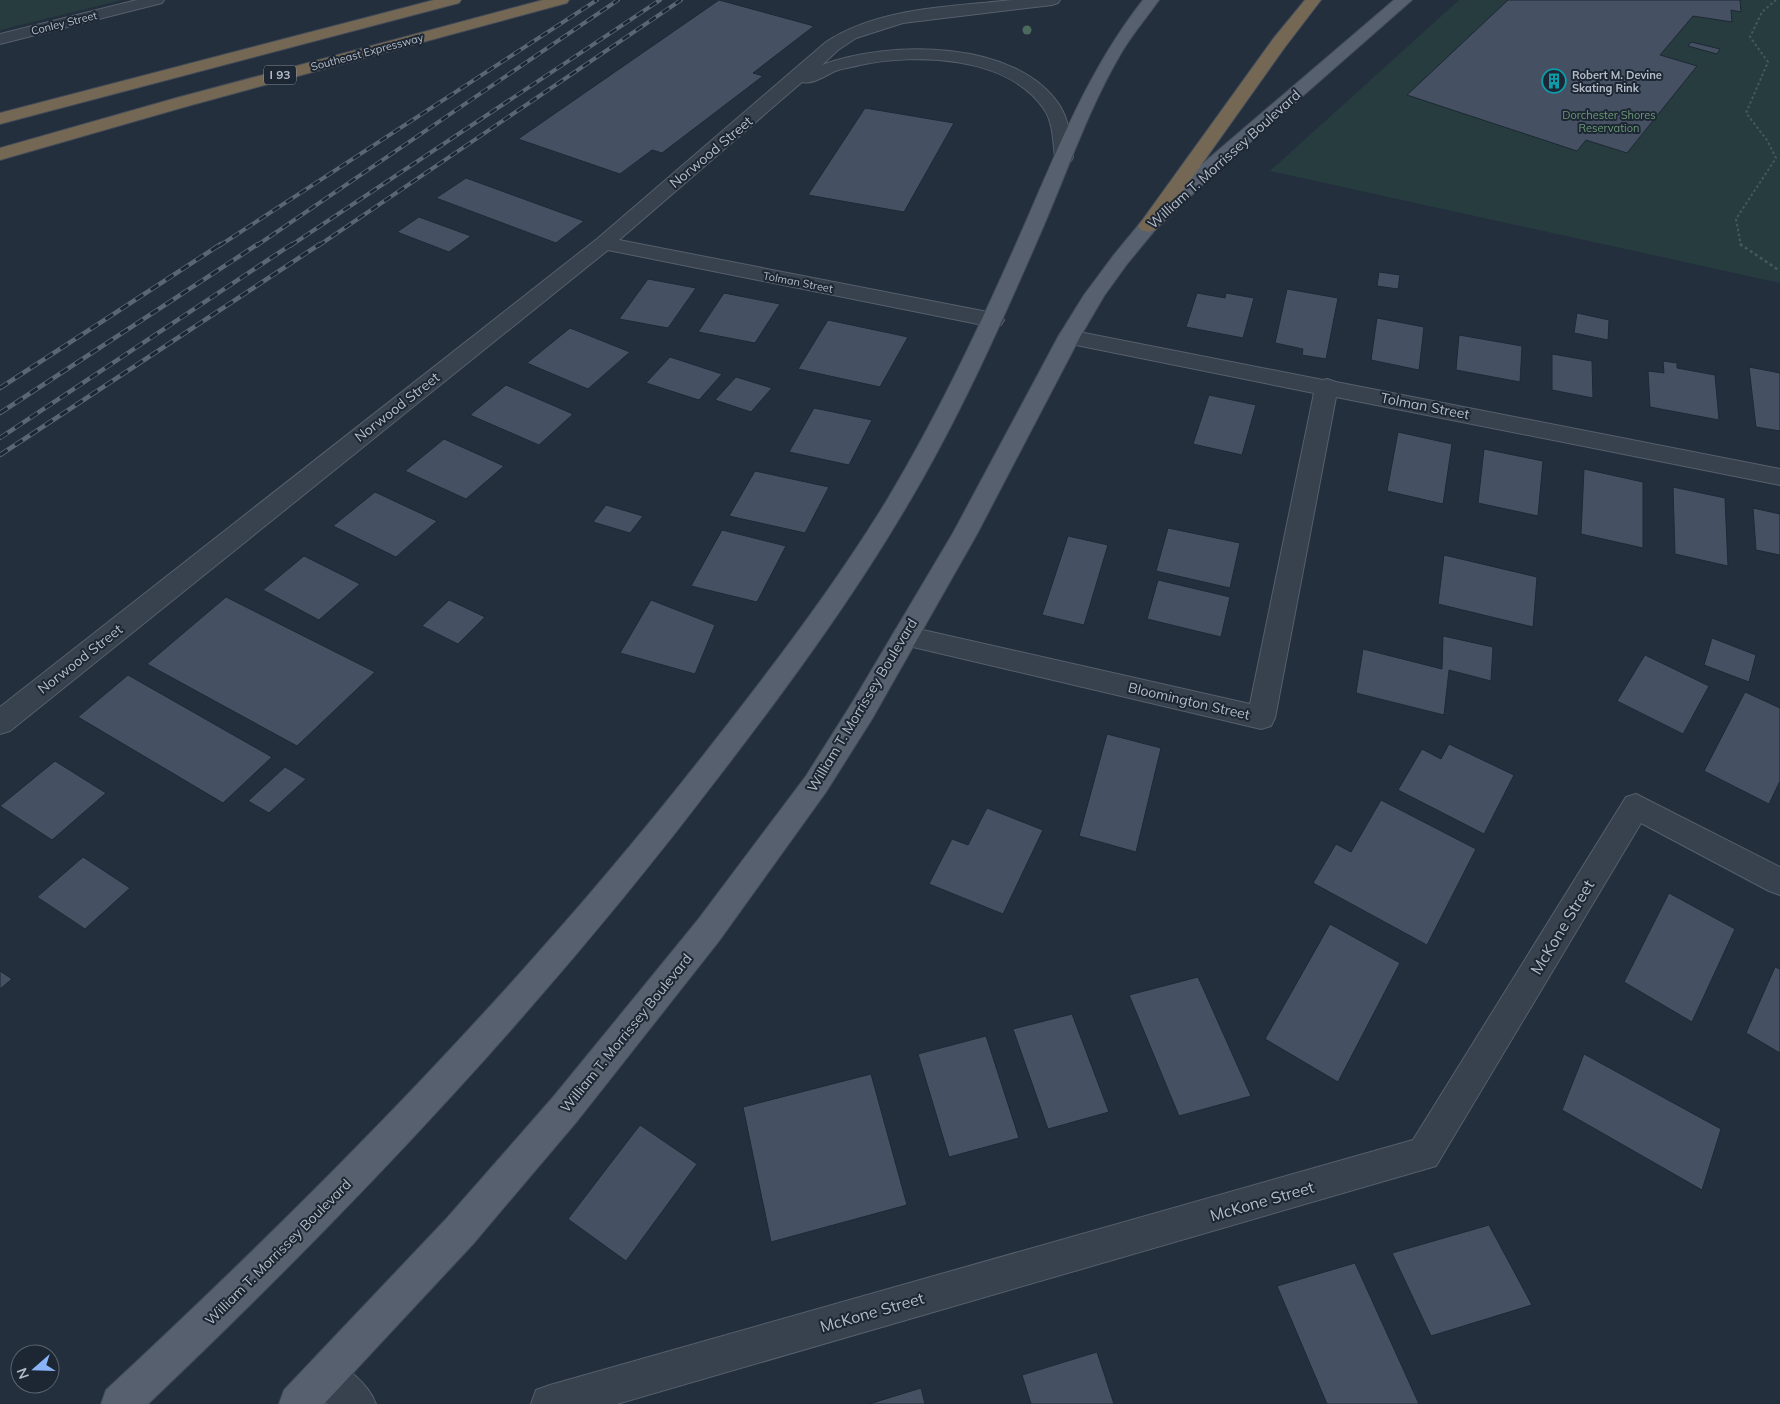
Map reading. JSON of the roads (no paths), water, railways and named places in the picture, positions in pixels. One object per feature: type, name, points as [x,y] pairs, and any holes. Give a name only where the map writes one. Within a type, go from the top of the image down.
[{"type":"highway","points":[[0,106],[405,0]]},
{"type":"highway","name":"I 93","points":[[0,119],[453,0]]},
{"type":"highway","name":"I 93","points":[[0,140],[174,91],[516,0]]},
{"type":"highway","name":"Southeast Expressway","points":[[0,154],[200,97],[561,0]]},
{"type":"highway","points":[[1148,226],[1279,43],[1313,0]]},
{"type":"main road","name":"William T. Morrissey Boulevard","points":[[120,1404],[212,1320],[320,1212],[489,1034],[684,804],[794,657],[864,555],[926,452],[993,320],[1101,71],[1134,20],[1151,0]]},
{"type":"main road","name":"William T. Morrissey Boulevard","points":[[298,1404],[483,1206],[566,1108],[708,931],[816,784],[862,711],[965,534],[1069,337],[1094,295],[1148,226],[1208,169],[1404,0]]},
{"type":"street","name":"Conley Street","points":[[0,39],[156,0]]},
{"type":"street","name":"Norwood Street","points":[[0,723],[604,243],[832,46],[850,34],[872,26],[936,13],[1052,0]]},
{"type":"street","name":"Norwood Street","points":[[789,85],[836,65],[888,56],[918,54],[950,56],[1002,68],[1021,78],[1037,90],[1050,105],[1062,134],[1064,157]]},
{"type":"street","name":"Tolman Street","points":[[604,243],[993,320]]},
{"type":"street","name":"Tolman Street","points":[[1069,337],[1780,476]]},
{"type":"street","name":"Bloomington Street","points":[[905,636],[1261,718],[1327,386]]},
{"type":"street","name":"McKone Street","points":[[550,1404],[1424,1154],[1636,806],[1780,882]]},
{"type":"street","points":[[325,1376],[357,1404]]},
{"type":"railway","points":[[219,246],[597,0]]},
{"type":"railway","points":[[256,246],[618,0]]},
{"type":"railway","points":[[290,246],[660,0]]},
{"type":"railway","points":[[318,246],[681,0]]},
{"type":"railway","points":[[0,388],[221,244]]},
{"type":"railway","points":[[0,413],[258,244]]},
{"type":"railway","points":[[0,438],[292,244]]},
{"type":"railway","points":[[0,455],[320,244]]},
{"type":"place","name":"Robert M. Devine Skating Rink","points":[[1554,81]]},
{"type":"park label","name":"Dorchester Shores Reservation","points":[[1609,121]]}]
